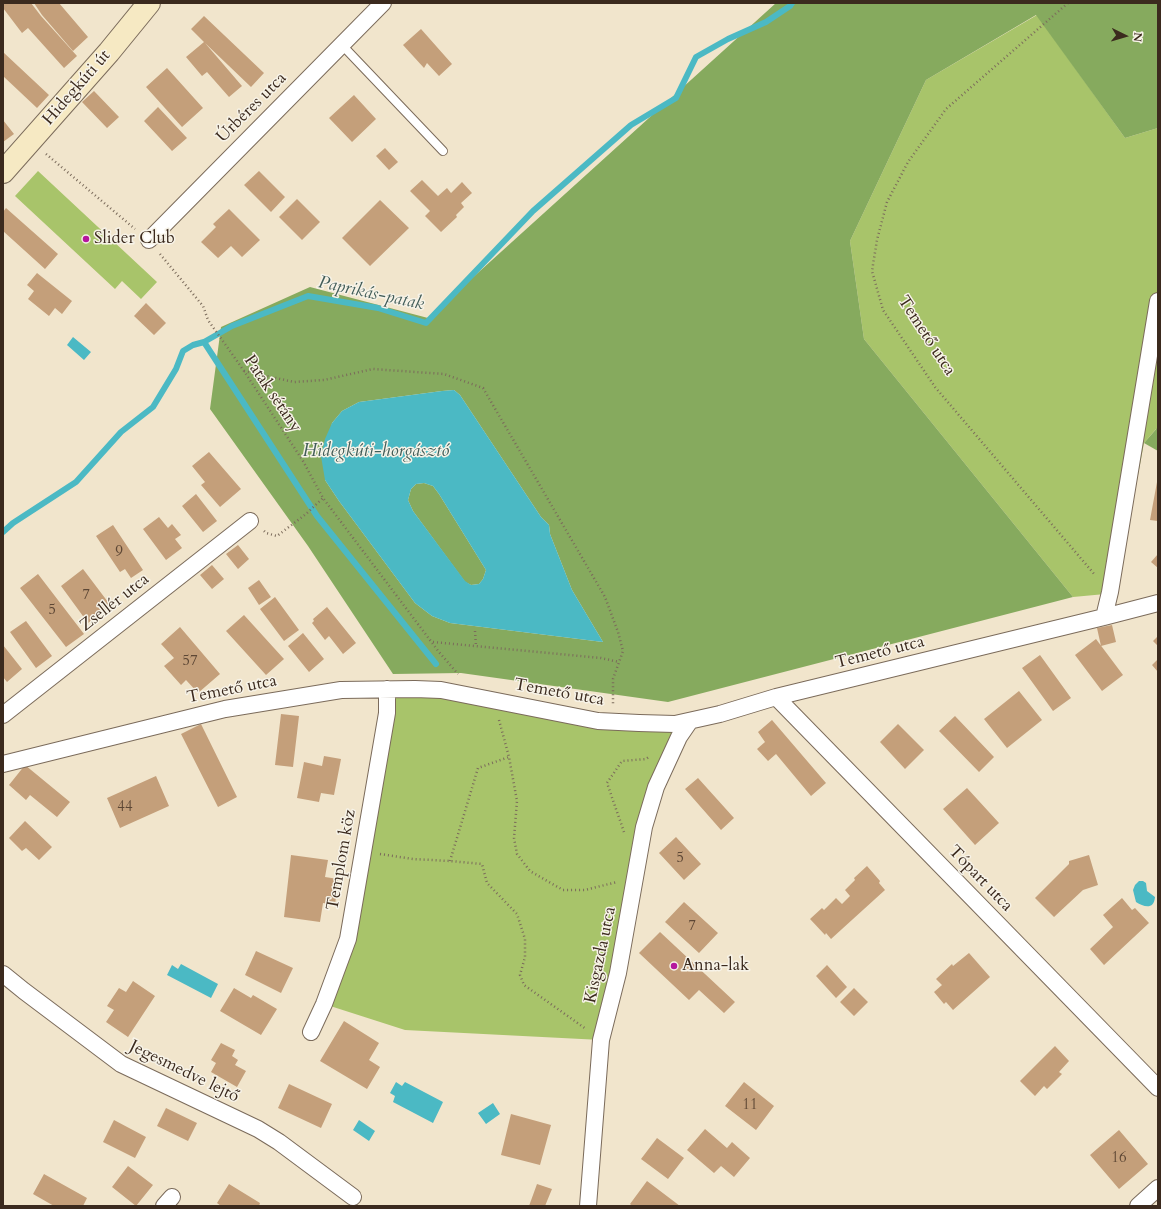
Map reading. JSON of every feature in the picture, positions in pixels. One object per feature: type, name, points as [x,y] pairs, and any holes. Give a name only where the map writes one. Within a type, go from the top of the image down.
[{"type":"main road","name":"Hidegkúti út","points":[[3,172],[109,52],[150,3]]},
{"type":"street","name":"Úrbéres utca","points":[[149,240],[383,3]]},
{"type":"street","points":[[1104,617],[1110,592],[1158,301]]},
{"type":"street","name":"Zsellér utca","points":[[3,715],[250,521]]},
{"type":"street","name":"Temető utca","points":[[3,764],[225,709],[341,690],[441,690],[598,721],[675,724],[720,714],[776,697],[1158,603]]},
{"type":"street","name":"Templom köz","points":[[311,1032],[324,1004],[348,939],[387,713],[387,689]]},
{"type":"street","name":"Tópart utca","points":[[776,697],[1158,1088]]},
{"type":"street","name":"Kisgazda utca","points":[[588,1206],[601,1040],[618,973],[644,827],[656,787],[679,737],[690,721]]},
{"type":"street","name":"Jegesmedve lejtő","points":[[3,974],[35,1000],[121,1064],[258,1129],[279,1142],[353,1197]]},
{"type":"street","points":[[1138,1206],[1158,1188]]},
{"type":"lane","points":[[342,45],[443,151]]},
{"type":"path","name":"Temető utca","points":[[1068,3],[946,109],[908,162],[887,202],[877,240],[872,271],[883,310],[935,387],[1110,592]]},
{"type":"path","name":"Patak sétány","points":[[44,152],[149,240],[203,306],[208,320],[244,371],[303,461],[323,498],[432,642],[476,696]]},
{"type":"path","points":[[244,371],[294,382],[324,380],[373,369],[444,374],[483,388],[605,597],[618,632],[623,651],[613,679],[612,722]]},
{"type":"path","points":[[250,521],[266,533],[277,536],[306,514],[323,498]]},
{"type":"path","points":[[475,631],[476,646]]},
{"type":"path","points":[[432,642],[601,658],[619,662]]},
{"type":"path","points":[[500,721],[509,757],[517,801],[514,838],[517,854],[530,871],[563,890],[585,890],[636,877]]},
{"type":"path","points":[[626,837],[607,783],[622,760],[646,759],[679,737]]},
{"type":"path","points":[[450,861],[478,768],[509,757]]},
{"type":"path","points":[[364,851],[413,859],[482,864],[487,883],[517,914],[525,939],[525,957],[520,975],[524,985],[601,1040]]},
{"type":"green space","points":[[776,3],[1158,3],[1158,128],[1125,138],[1036,15],[926,80],[850,241],[864,339],[1073,597],[668,702],[461,673],[393,674],[308,546],[210,409],[221,327],[310,287],[428,318]],"holes":[[[454,390],[460,395],[541,517],[549,525],[550,534],[572,590],[603,642],[450,623],[432,616],[415,603],[325,480],[332,423],[342,411],[359,402]]]},
{"type":"green space","points":[[1037,15],[1125,138],[1158,128],[1158,431],[1156,429],[1144,443],[1116,593],[1073,597],[864,339],[850,241],[926,80]]},
{"type":"green space","name":"Slider Club","points":[[38,171],[157,282],[141,299],[122,281],[115,289],[15,196]]},
{"type":"green space","points":[[1158,427],[1158,451],[1144,443]]},
{"type":"green space","points":[[424,483],[433,486],[439,494],[486,570],[483,579],[479,584],[471,585],[465,582],[413,511],[408,500],[411,489],[416,484]]},
{"type":"green space","points":[[387,689],[598,721],[690,721],[656,787],[601,1040],[405,1030],[324,1004],[348,939]]},
{"type":"water","points":[[73,337],[91,352],[84,360],[67,345]]},
{"type":"water","name":"Hidegkúti-horgásztó","points":[[454,390],[460,395],[541,517],[549,525],[550,534],[572,590],[603,642],[450,623],[432,616],[415,603],[325,480],[321,456],[325,439],[332,423],[342,411],[359,402]],"holes":[[[424,483],[433,486],[486,570],[483,579],[479,584],[471,585],[465,581],[413,511],[408,500],[411,489],[416,484]]]},
{"type":"water","points":[[1139,881],[1146,883],[1147,891],[1155,897],[1151,906],[1145,906],[1136,902],[1133,890]]},
{"type":"water","points":[[181,964],[218,984],[211,998],[167,975],[172,965],[178,969]]},
{"type":"water","points":[[396,1082],[402,1086],[405,1082],[443,1102],[433,1123],[393,1102],[395,1096],[390,1093]]},
{"type":"water","points":[[493,1103],[500,1114],[486,1124],[478,1113]]},
{"type":"water","points":[[359,1120],[375,1131],[369,1141],[353,1130]]},
{"type":"building","points":[[3,3],[31,3],[77,56],[64,68],[28,28],[22,33],[3,8]]},
{"type":"building","points":[[34,3],[59,3],[88,37],[73,51],[42,15]]},
{"type":"building","points":[[204,16],[264,73],[251,87],[205,43],[242,86],[229,97],[207,72],[202,76],[186,57],[204,42],[191,29]]},
{"type":"building","points":[[421,29],[452,64],[439,76],[427,63],[424,68],[403,45]]},
{"type":"building","points":[[3,52],[49,95],[37,108],[3,76]]},
{"type":"building","points":[[167,68],[203,108],[182,127],[146,87]]},
{"type":"building","points":[[94,91],[119,117],[107,128],[82,102]]},
{"type":"building","points":[[354,95],[376,119],[352,142],[329,118]]},
{"type":"building","points":[[158,107],[187,138],[172,151],[144,121]]},
{"type":"building","points":[[3,120],[14,134],[3,142]]},
{"type":"building","points":[[385,148],[398,162],[389,170],[376,156]]},
{"type":"building","points":[[259,171],[285,197],[271,212],[244,185]]},
{"type":"building","points":[[422,180],[438,196],[447,188],[451,193],[462,182],[472,193],[461,203],[464,207],[456,215],[457,217],[441,232],[425,216],[430,211],[410,191]]},
{"type":"building","points":[[297,199],[320,222],[302,240],[279,217]]},
{"type":"building","points":[[380,200],[409,228],[370,266],[342,238]]},
{"type":"building","points":[[6,208],[58,254],[45,269],[3,231],[3,212]]},
{"type":"building","points":[[229,209],[260,240],[242,257],[231,246],[218,258],[201,242],[216,227],[213,224]]},
{"type":"building","points":[[37,273],[72,301],[62,314],[55,308],[49,316],[28,299],[34,291],[27,285]]},
{"type":"building","points":[[146,303],[166,323],[154,335],[134,316]]},
{"type":"building","points":[[209,452],[241,489],[220,507],[201,485],[205,482],[192,466]]},
{"type":"building","points":[[1158,482],[1158,521],[1150,520]]},
{"type":"building","points":[[196,494],[217,521],[203,532],[182,506]]},
{"type":"building","points":[[159,517],[168,528],[172,524],[181,535],[175,539],[182,548],[166,560],[143,529]]},
{"type":"building","points":[[113,525],[143,570],[131,578],[125,569],[120,572],[96,536]]},
{"type":"building","points":[[238,545],[249,559],[238,569],[226,554]]},
{"type":"building","points":[[1158,554],[1158,568],[1151,562]]},
{"type":"building","points":[[212,565],[224,579],[212,589],[200,575]]},
{"type":"building","points":[[83,569],[111,606],[88,623],[61,586]]},
{"type":"building","points":[[38,574],[84,634],[66,647],[20,588]]},
{"type":"building","points":[[259,580],[271,597],[259,605],[248,588]]},
{"type":"building","points":[[275,597],[299,630],[284,641],[260,609]]},
{"type":"building","points":[[327,607],[356,643],[343,654],[329,636],[325,640],[312,623],[314,621],[313,619]]},
{"type":"building","points":[[244,615],[284,659],[266,675],[226,631]]},
{"type":"building","points":[[26,621],[52,656],[36,668],[10,632]]},
{"type":"building","points":[[1112,625],[1116,642],[1101,646],[1097,628]]},
{"type":"building","points":[[180,627],[220,674],[198,693],[186,680],[181,685],[164,666],[174,658],[161,644]]},
{"type":"building","points":[[303,633],[324,659],[309,672],[288,646]]},
{"type":"building","points":[[1158,636],[1158,646],[1153,641]]},
{"type":"building","points":[[1096,639],[1123,675],[1102,691],[1075,655]]},
{"type":"building","points":[[3,645],[22,669],[7,682],[3,677]]},
{"type":"building","points":[[1040,655],[1071,698],[1053,711],[1022,668]]},
{"type":"building","points":[[1158,659],[1158,672],[1152,665]]},
{"type":"building","points":[[1019,691],[1042,720],[1007,748],[984,719]]},
{"type":"building","points":[[281,714],[299,716],[293,767],[275,765]]},
{"type":"building","points":[[955,716],[994,757],[979,772],[939,731]]},
{"type":"building","points":[[772,720],[826,783],[811,796],[776,754],[768,761],[757,749],[765,742],[758,732]]},
{"type":"building","points":[[201,724],[237,797],[218,807],[181,734]]},
{"type":"building","points":[[898,724],[924,750],[905,769],[880,742]]},
{"type":"building","points":[[324,756],[341,759],[334,795],[321,793],[319,802],[297,798],[304,762],[322,766]]},
{"type":"building","points":[[25,765],[70,802],[57,817],[30,795],[26,800],[9,785]]},
{"type":"building","points":[[156,776],[169,806],[120,828],[107,798]]},
{"type":"building","points":[[698,778],[734,818],[721,830],[685,789]]},
{"type":"building","points":[[967,788],[999,823],[975,845],[943,809]]},
{"type":"building","points":[[25,821],[52,847],[39,860],[26,848],[22,851],[9,838]]},
{"type":"building","points":[[676,837],[701,864],[684,880],[659,853]]},
{"type":"building","points":[[291,855],[328,860],[325,877],[338,879],[335,905],[323,903],[320,922],[284,917]]},
{"type":"building","points":[[1089,855],[1098,885],[1083,890],[1054,917],[1035,898],[1069,864],[1069,861]]},
{"type":"building","points":[[867,866],[880,881],[879,883],[885,890],[831,939],[826,933],[825,935],[810,919],[822,908],[824,910],[836,898],[842,904],[850,896],[845,890],[855,880],[854,878]]},
{"type":"building","points":[[1122,898],[1132,910],[1135,908],[1149,923],[1104,965],[1090,949],[1113,927],[1103,915]]},
{"type":"building","points":[[684,902],[718,933],[699,953],[665,922]]},
{"type":"building","name":"Anna-lak","points":[[660,932],[735,1002],[724,1013],[699,990],[689,1000],[639,953]]},
{"type":"building","points":[[256,951],[293,968],[281,993],[245,975]]},
{"type":"building","points":[[969,953],[990,977],[953,1010],[946,1002],[944,1004],[934,992],[942,985],[936,979],[952,964],[953,966]]},
{"type":"building","points":[[827,965],[847,987],[836,998],[816,976]]},
{"type":"building","points":[[133,981],[155,996],[128,1037],[106,1022],[114,1010],[107,1006],[119,988],[126,992]]},
{"type":"building","points":[[234,988],[251,998],[253,995],[277,1009],[261,1035],[220,1011]]},
{"type":"building","points":[[854,988],[868,1002],[854,1016],[840,1002]]},
{"type":"building","points":[[344,1021],[379,1043],[369,1060],[380,1067],[367,1089],[320,1061]]},
{"type":"building","points":[[221,1043],[235,1050],[232,1056],[238,1060],[235,1065],[246,1071],[237,1087],[211,1072],[216,1063],[211,1060]]},
{"type":"building","points":[[1055,1046],[1069,1061],[1059,1072],[1062,1074],[1047,1089],[1044,1086],[1035,1096],[1020,1081]]},
{"type":"building","points":[[744,1082],[774,1106],[756,1130],[725,1106]]},
{"type":"building","points":[[289,1084],[332,1104],[321,1128],[278,1108]]},
{"type":"building","points":[[166,1108],[197,1123],[188,1141],[157,1126]]},
{"type":"building","points":[[511,1114],[551,1125],[540,1165],[501,1155]]},
{"type":"building","points":[[114,1120],[146,1137],[135,1158],[103,1142]]},
{"type":"building","points":[[705,1129],[727,1148],[732,1142],[750,1158],[734,1177],[721,1166],[714,1173],[687,1150]]},
{"type":"building","points":[[1119,1130],[1148,1164],[1119,1189],[1090,1155]]},
{"type":"building","points":[[657,1138],[684,1158],[668,1179],[641,1159]]},
{"type":"building","points":[[128,1166],[153,1185],[136,1206],[112,1187]]},
{"type":"building","points":[[44,1174],[87,1198],[83,1206],[54,1206],[33,1194]]},
{"type":"building","points":[[647,1181],[680,1206],[632,1206],[630,1204]]},
{"type":"building","points":[[229,1184],[260,1203],[259,1206],[221,1206],[217,1203]]},
{"type":"building","points":[[537,1184],[552,1189],[545,1206],[529,1206]]},
{"type":"waterway","name":"Paprikás-patak","points":[[3,532],[13,523],[76,482],[121,432],[153,407],[176,369],[183,351],[193,345],[204,342],[232,326],[308,296],[378,308],[426,323],[533,211],[631,125],[676,98],[696,57],[728,39],[766,22],[790,6],[792,3]]},
{"type":"waterway","points":[[204,342],[317,516],[436,664]]},
{"type":"place","name":"Slider Club","points":[[86,239]]},
{"type":"place","name":"Anna-lak","points":[[674,966]]}]
